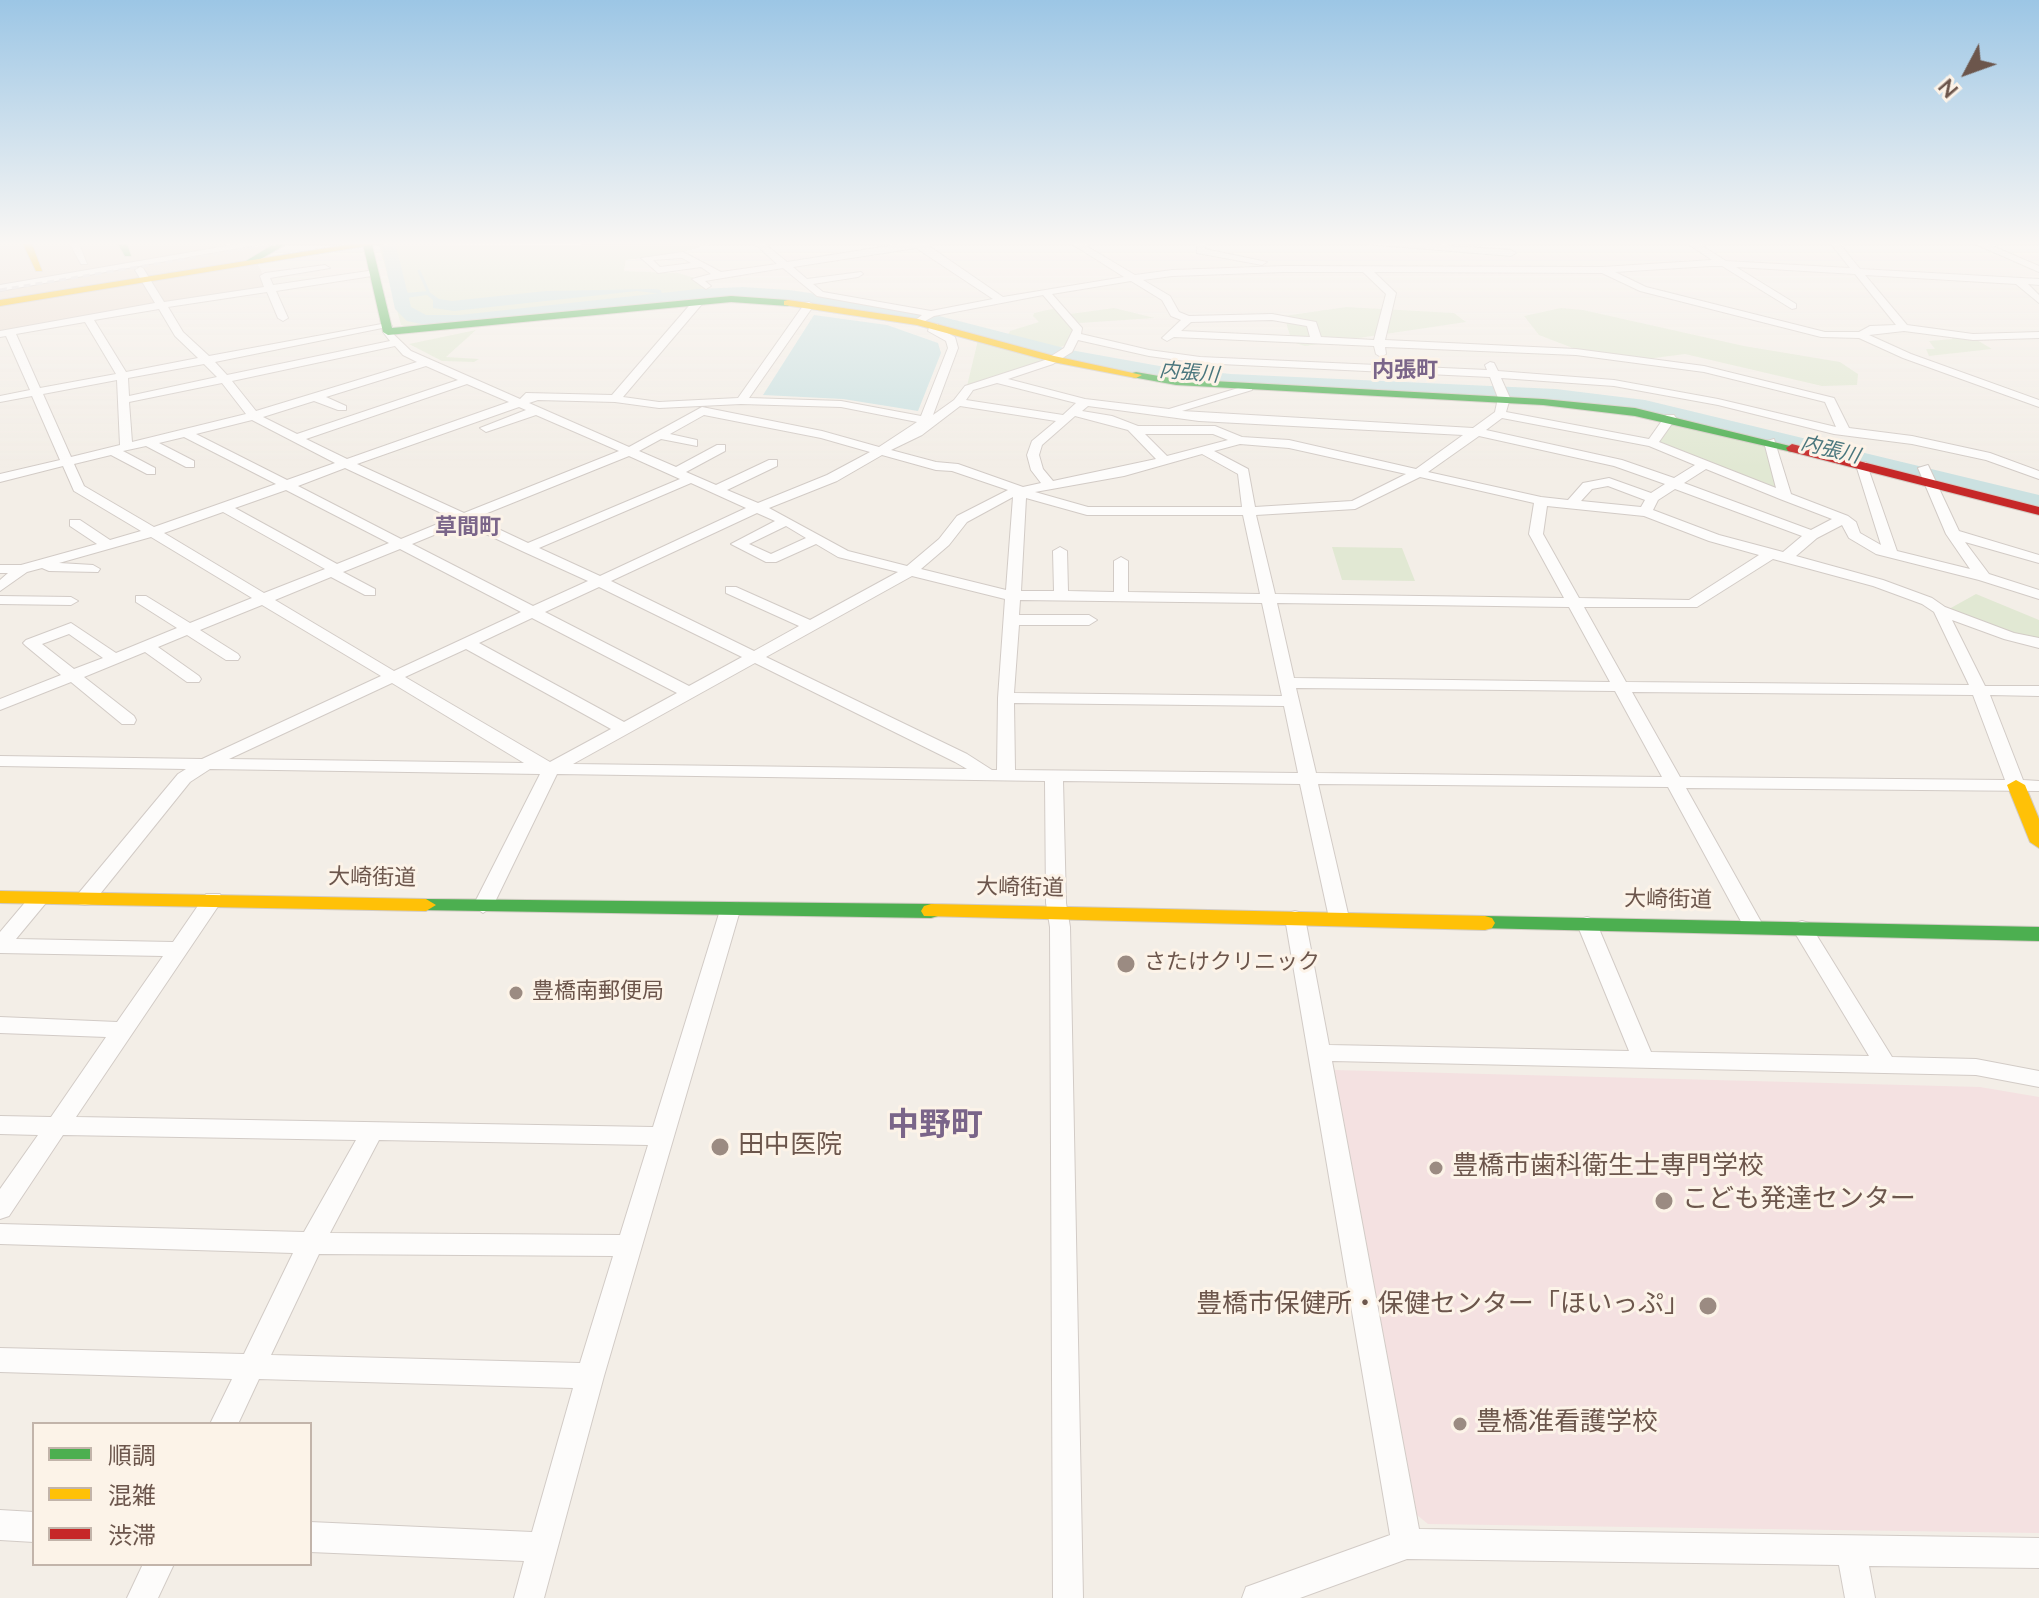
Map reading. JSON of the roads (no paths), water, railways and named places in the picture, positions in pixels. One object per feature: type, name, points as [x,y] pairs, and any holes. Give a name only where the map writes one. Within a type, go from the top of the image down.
[{"type":"main road","points":[[386,319],[390,334],[510,319]]},
{"type":"main road","points":[[926,319],[1151,379],[1248,388],[1589,406],[1670,418],[1862,465],[1928,476],[2039,511]]},
{"type":"main road","points":[[2016,785],[2039,842]]},
{"type":"main road","name":"大崎街道","points":[[0,897],[1339,918],[2039,934]]},
{"type":"street","points":[[85,319],[5,334],[36,392],[79,488],[536,763],[551,769]]},
{"type":"street","points":[[88,319],[122,375],[124,400],[119,449]]},
{"type":"street","points":[[170,319],[179,334],[207,358],[253,416],[346,464],[599,581],[997,775]]},
{"type":"street","points":[[615,399],[682,319]]},
{"type":"street","points":[[741,401],[803,319]]},
{"type":"street","points":[[910,434],[924,420],[954,345],[951,339],[932,329],[926,319]]},
{"type":"street","points":[[85,899],[184,778],[209,762],[758,508],[832,478],[930,426],[969,388],[1059,355],[1078,330],[1069,319]]},
{"type":"street","points":[[1149,353],[1188,319],[1208,319]]},
{"type":"street","points":[[1288,319],[1312,324],[1316,340]]},
{"type":"street","points":[[1384,369],[1379,343],[1385,319]]},
{"type":"street","points":[[1760,319],[1825,335],[1861,335],[1907,356],[2039,404]]},
{"type":"street","points":[[1896,319],[1904,328]]},
{"type":"street","points":[[1861,335],[1870,329],[1904,328],[1973,337],[2039,335]]},
{"type":"street","points":[[124,400],[225,380],[390,334]]},
{"type":"street","points":[[0,399],[207,358],[390,334],[427,362],[758,508],[843,554],[1013,596],[1692,604],[1843,519]]},
{"type":"street","points":[[1171,334],[1576,352],[1704,369],[1830,400],[1844,431]]},
{"type":"street","points":[[1076,336],[1149,353],[1200,360],[1576,379],[1661,390],[1844,431],[1912,440],[1990,457],[2039,475]]},
{"type":"street","points":[[1483,348],[1503,400]]},
{"type":"street","points":[[0,478],[253,416],[427,362]]},
{"type":"street","points":[[996,379],[1085,402],[1163,413],[1282,423],[1479,432],[1618,463],[1812,535]]},
{"type":"street","points":[[296,438],[468,380]]},
{"type":"street","points":[[1163,413],[1248,388]]},
{"type":"street","points":[[2021,398],[2039,393]]},
{"type":"street","points":[[502,395],[615,399],[659,405],[741,401],[841,404],[924,420]]},
{"type":"street","points":[[0,587],[26,568],[154,532],[538,396]]},
{"type":"street","points":[[315,397],[342,408]]},
{"type":"street","points":[[0,705],[628,452],[651,434],[702,411],[822,435],[936,466],[954,467],[1087,511],[1249,511],[1355,505],[1417,474],[1479,432],[1503,400]]},
{"type":"street","points":[[1503,400],[1652,443],[1705,464],[1843,519],[1858,537],[1891,554],[1984,577],[2039,595]]},
{"type":"street","points":[[958,402],[1108,419],[1134,430],[1165,461]]},
{"type":"street","points":[[1049,484],[1037,470],[1033,455],[1036,444],[1066,415],[1085,402]]},
{"type":"street","points":[[486,428],[535,411]]},
{"type":"street","points":[[1652,443],[1670,418]]},
{"type":"street","points":[[1134,430],[1215,430],[1240,440],[1289,444],[1541,501],[1571,504],[1649,505],[1705,464]]},
{"type":"street","points":[[186,433],[689,693]]},
{"type":"street","points":[[651,434],[693,443]]},
{"type":"street","points":[[483,906],[551,769],[910,571],[944,542],[962,519],[988,503],[1020,491],[1124,472],[1240,440]]},
{"type":"street","points":[[148,442],[190,464]]},
{"type":"street","points":[[1770,442],[1785,496]]},
{"type":"street","points":[[675,473],[721,448]]},
{"type":"street","points":[[119,449],[151,471]]},
{"type":"street","points":[[1203,450],[1244,472],[1249,511],[1339,918]]},
{"type":"street","points":[[716,490],[773,463]]},
{"type":"street","points":[[1862,465],[1891,554]]},
{"type":"street","points":[[1928,476],[1953,534],[1984,577]]},
{"type":"street","points":[[527,548],[690,479]]},
{"type":"street","points":[[1571,504],[1588,486],[1609,482],[1714,538],[1878,583],[2009,636],[2039,643]]},
{"type":"street","points":[[997,775],[1006,698],[1020,491]]},
{"type":"street","points":[[1541,501],[1536,534],[1754,927]]},
{"type":"street","points":[[223,507],[370,592]]},
{"type":"street","points":[[786,521],[738,544],[771,559],[815,539]]},
{"type":"street","points":[[75,523],[108,545]]},
{"type":"street","points":[[1953,534],[2039,559]]},
{"type":"street","points":[[1060,551],[1061,596]]},
{"type":"street","points":[[1121,561],[1121,596]]},
{"type":"street","points":[[0,569],[93,569]]},
{"type":"street","points":[[731,590],[811,626]]},
{"type":"street","points":[[141,599],[232,657]]},
{"type":"street","points":[[0,600],[71,601]]},
{"type":"street","points":[[1940,610],[1980,691],[2016,785]]},
{"type":"street","points":[[1012,620],[1089,620]]},
{"type":"street","points":[[115,659],[71,628],[31,643],[128,720]]},
{"type":"street","points":[[467,643],[624,729]]},
{"type":"street","points":[[146,646],[193,679]]},
{"type":"street","points":[[1287,683],[2039,691]]},
{"type":"street","points":[[1006,698],[1291,701]]},
{"type":"street","points":[[0,761],[1054,777],[2039,786]]},
{"type":"street","points":[[1054,777],[1068,1598]]},
{"type":"street","points":[[0,928],[33,898]]},
{"type":"street","points":[[0,946],[33,898]]},
{"type":"street","points":[[0,1209],[213,899]]},
{"type":"street","points":[[529,1598],[590,1376],[731,907]]},
{"type":"street","points":[[1295,918],[1407,1544]]},
{"type":"street","points":[[1587,924],[1644,1061]]},
{"type":"street","points":[[1802,928],[1887,1067]]},
{"type":"street","points":[[0,946],[181,949]]},
{"type":"street","points":[[0,1025],[125,1030]]},
{"type":"street","points":[[1319,1053],[1976,1067],[2039,1079]]},
{"type":"street","points":[[0,1125],[664,1136]]},
{"type":"street","points":[[225,1422],[311,1243],[373,1130]]},
{"type":"street","points":[[0,1234],[311,1243],[630,1246]]},
{"type":"street","points":[[0,1360],[590,1376]]},
{"type":"street","points":[[0,1525],[32,1527]]},
{"type":"street","points":[[312,1537],[543,1547]]},
{"type":"street","points":[[1257,1598],[1407,1544],[2039,1553]]},
{"type":"street","points":[[1851,1550],[1860,1598]]},
{"type":"street","points":[[142,1598],[158,1566]]},
{"type":"waterway","name":"内張川","points":[[420,319],[473,319]]},
{"type":"waterway","name":"内張川","points":[[929,319],[1075,356],[1165,373],[1231,380],[1556,395],[1645,406],[2039,502]]},
{"type":"place","name":"さたけクリニック","points":[[1126,964]]},
{"type":"place","name":"豊橋南郵便局","points":[[516,993]]},
{"type":"place","name":"田中医院","points":[[720,1147]]},
{"type":"place","name":"豊橋市歯科衛生士専門学校","points":[[1436,1168]]},
{"type":"place","name":"こども発達センター","points":[[1664,1201]]},
{"type":"place","name":"豊橋市保健所・保健センター「ほいっぷ」","points":[[1708,1306]]},
{"type":"place","name":"豊橋准看護学校","points":[[1460,1424]]},
{"type":"district","name":"内張町","points":[[1405,372]]},
{"type":"district","name":"草間町","points":[[468,529]]},
{"type":"district","name":"中野町","points":[[935,1127]]}]
